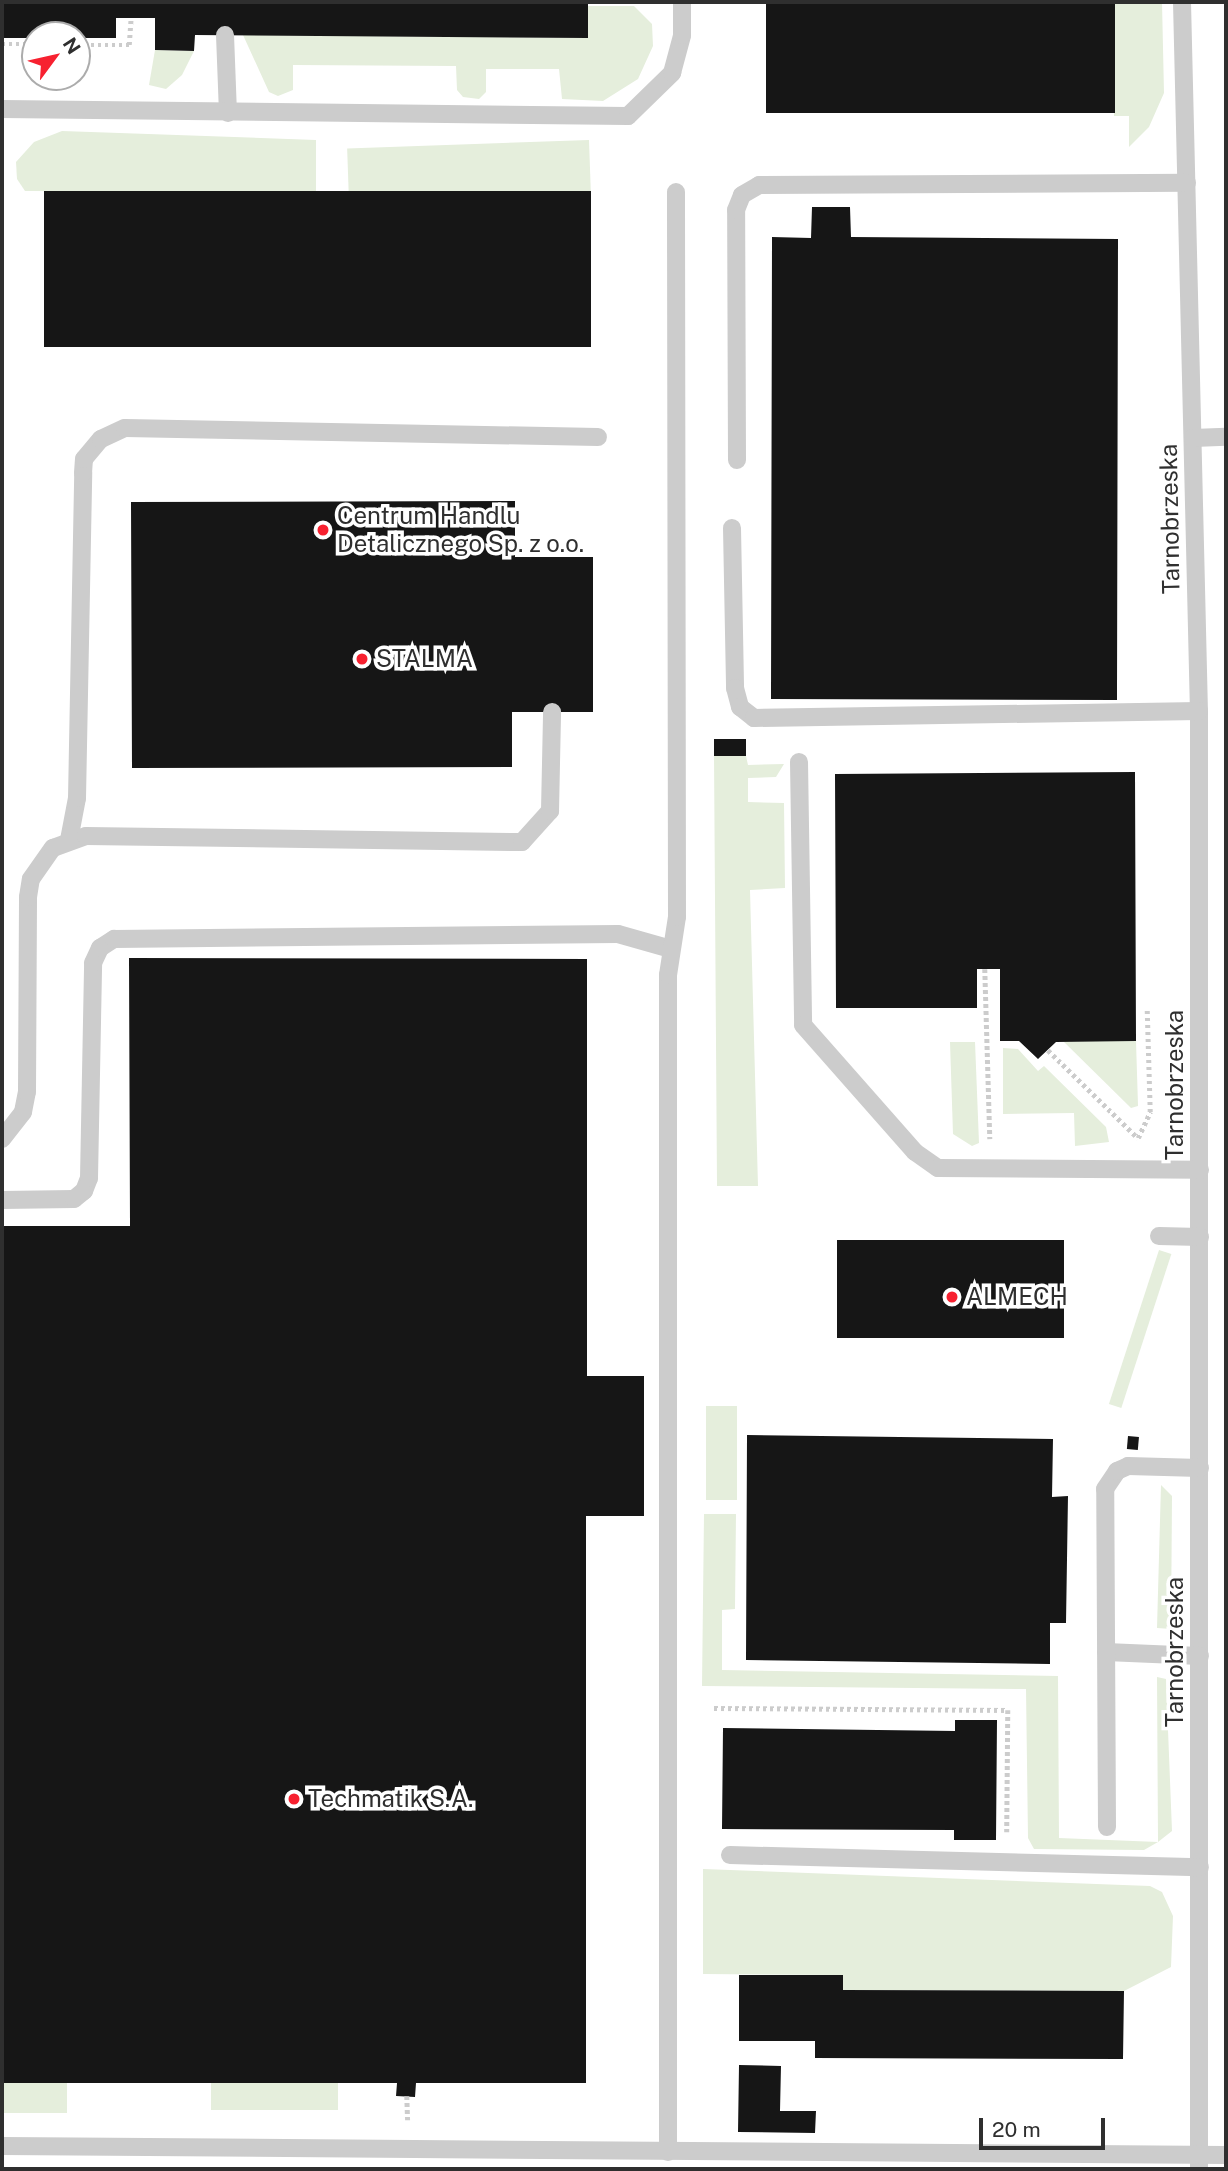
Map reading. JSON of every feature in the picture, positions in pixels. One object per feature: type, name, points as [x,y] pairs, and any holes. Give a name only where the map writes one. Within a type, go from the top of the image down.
[{"type":"lane","points":[[2,109],[628,116],[672,73],[682,35],[682,2]]},
{"type":"lane","name":"Tarnobrzeska","points":[[1182,2],[1199,711],[1199,2163]]},
{"type":"lane","points":[[225,35],[228,113]]},
{"type":"lane","points":[[737,460],[736,210],[742,195],[759,185],[1187,183]]},
{"type":"lane","points":[[668,2152],[671,949],[677,917],[676,192]]},
{"type":"lane","points":[[69,840],[77,798],[84,459],[101,439],[125,428],[598,437]]},
{"type":"lane","points":[[1193,438],[1226,437]]},
{"type":"lane","points":[[732,528],[735,688],[740,707],[754,718],[1199,711]]},
{"type":"lane","points":[[2,1139],[23,1112],[27,1092],[31,879],[53,848],[69,840],[522,842],[550,811],[552,712]]},
{"type":"lane","points":[[800,762],[803,1025],[925,1161],[938,1168],[1200,1170]]},
{"type":"lane","points":[[2,1200],[74,1199],[84,1191],[89,1178],[93,963],[100,948],[114,939],[618,934],[671,949]]},
{"type":"lane","points":[[1159,1236],[1200,1237]]},
{"type":"lane","points":[[1107,1827],[1108,1482],[1128,1466],[1200,1468]]},
{"type":"lane","points":[[1106,1652],[1200,1656]]},
{"type":"lane","points":[[730,1855],[1200,1867]]},
{"type":"lane","points":[[2,2146],[668,2152],[810,2161],[1199,2163],[1226,2155]]},
{"type":"path","points":[[91,45],[130,45],[131,18]]},
{"type":"path","points":[[2,44],[21,44]]},
{"type":"path","points":[[985,968],[990,1168]]},
{"type":"path","points":[[1048,1049],[1138,1138],[1150,1112],[1147,1008]]},
{"type":"path","points":[[714,1709],[1008,1710],[1007,1862]]},
{"type":"green space","points":[[1115,2],[1162,2],[1164,93],[1149,127],[1129,147],[1129,116],[1114,116]]},
{"type":"green space","points":[[588,6],[634,6],[652,24],[653,46],[638,79],[603,101],[562,99],[559,69],[486,69],[486,92],[479,99],[463,97],[457,90],[456,66],[293,65],[293,90],[278,96],[269,92],[243,35],[588,38]]},
{"type":"green space","points":[[155,50],[194,51],[182,75],[166,89],[149,85]]},
{"type":"green space","points":[[62,131],[316,140],[316,192],[25,191],[17,179],[16,162],[34,142]]},
{"type":"green space","points":[[589,140],[591,192],[349,200],[347,148]]},
{"type":"green space","points":[[714,756],[746,756],[748,765],[784,764],[776,777],[748,778],[748,802],[784,803],[785,888],[750,890],[758,1186],[717,1186]]},
{"type":"green space","points":[[1063,1041],[1136,1041],[1138,1106],[1131,1108]]},
{"type":"green space","points":[[950,1042],[975,1042],[979,1143],[972,1146],[953,1134]]},
{"type":"green space","points":[[1003,1048],[1018,1049],[1038,1071],[1044,1066],[1106,1127],[1109,1142],[1075,1146],[1074,1113],[1003,1114]]},
{"type":"green space","points":[[1159,1250],[1171,1254],[1121,1408],[1109,1404]]},
{"type":"green space","points":[[706,1406],[737,1406],[737,1500],[706,1500]]},
{"type":"green space","points":[[1161,1485],[1172,1496],[1171,1629],[1157,1628]]},
{"type":"green space","points":[[704,1514],[736,1514],[735,1609],[722,1610],[722,1670],[1058,1676],[1059,1838],[1158,1842],[1144,1850],[1034,1849],[1028,1838],[1026,1689],[702,1686]]},
{"type":"green space","points":[[1157,1677],[1166,1679],[1172,1831],[1158,1842]]},
{"type":"green space","points":[[703,1869],[1150,1886],[1162,1892],[1173,1916],[1171,1967],[1124,1991],[843,1990],[843,1975],[703,1974]]},
{"type":"green space","points":[[2,2083],[67,2083],[67,2113],[2,2113]]},
{"type":"green space","points":[[211,2083],[338,2083],[338,2110],[211,2110]]},
{"type":"building","points":[[2,2],[588,2],[588,38],[195,35],[194,51],[155,50],[155,18],[116,18],[116,38],[91,38],[91,21],[21,21],[21,38],[2,38]]},
{"type":"building","points":[[766,2],[1115,2],[1115,113],[766,113]]},
{"type":"building","points":[[44,191],[591,191],[591,347],[44,347]]},
{"type":"building","points":[[812,207],[850,207],[851,237],[1118,239],[1117,700],[771,699],[772,237],[811,238]]},
{"type":"building","name":"STALMA","points":[[515,501],[515,557],[593,557],[593,712],[512,712],[512,767],[132,768],[131,502]]},
{"type":"building","points":[[714,739],[746,739],[746,756],[714,756]]},
{"type":"building","points":[[1135,772],[1136,1041],[1056,1042],[1038,1059],[1019,1041],[1000,1041],[1000,969],[977,969],[977,1008],[836,1008],[835,774]]},
{"type":"building","name":"Techmatik S.A.","points":[[129,958],[587,959],[587,1376],[644,1376],[644,1516],[586,1516],[586,2083],[416,2083],[415,2097],[396,2096],[397,2083],[2,2083],[2,1226],[130,1226]]},
{"type":"building","name":"ALMECH","points":[[837,1240],[1064,1240],[1064,1338],[837,1338]]},
{"type":"building","points":[[747,1435],[1053,1439],[1052,1497],[1068,1496],[1066,1623],[1050,1623],[1050,1664],[746,1660]]},
{"type":"building","points":[[1128,1436],[1139,1437],[1138,1450],[1127,1449]]},
{"type":"building","points":[[955,1720],[997,1720],[996,1840],[954,1840],[954,1830],[722,1829],[723,1728],[955,1731]]},
{"type":"building","points":[[739,1975],[843,1975],[843,1990],[1124,1991],[1123,2059],[815,2058],[815,2041],[739,2041]]},
{"type":"building","points":[[739,2065],[781,2066],[780,2111],[816,2111],[815,2133],[738,2132]]},
{"type":"place","name":"Centrum Handlu Detalicznego Sp. z o.o.","points":[[323,530]]},
{"type":"place","name":"STALMA","points":[[362,659]]},
{"type":"place","name":"ALMECH","points":[[952,1297]]},
{"type":"place","name":"Techmatik S.A.","points":[[294,1799]]}]
